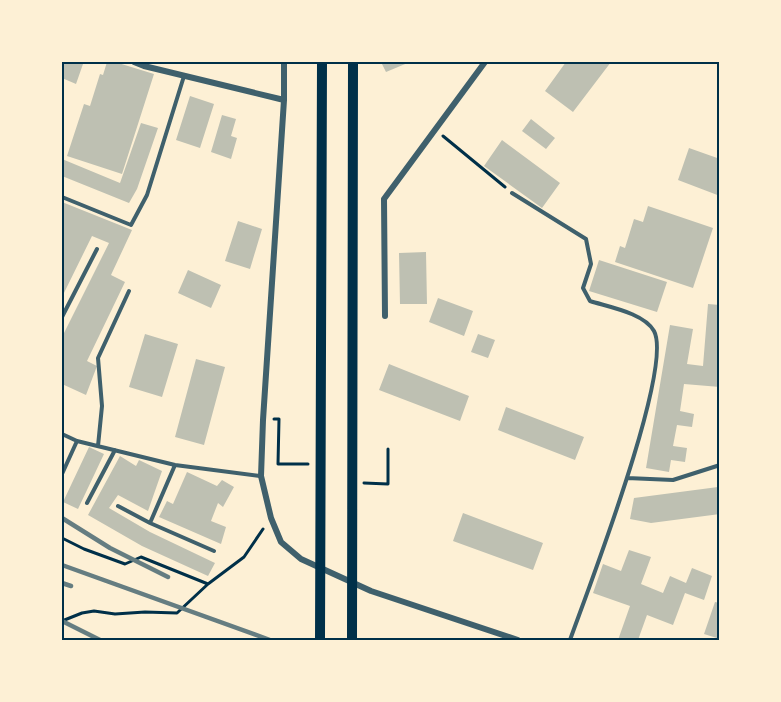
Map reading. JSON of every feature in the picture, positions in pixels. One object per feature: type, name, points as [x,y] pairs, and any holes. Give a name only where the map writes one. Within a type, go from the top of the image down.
[{"type":"main road","points":[[320,640],[322,62]]},
{"type":"main road","points":[[352,640],[353,62]]},
{"type":"street","points":[[134,62],[284,100]]},
{"type":"street","points":[[284,62],[284,100],[261,476],[271,518],[281,542],[301,559],[371,591],[518,640]]},
{"type":"street","points":[[385,316],[384,199],[485,62]]},
{"type":"lane","points":[[62,197],[131,225],[147,195],[184,76]]},
{"type":"lane","points":[[512,193],[586,238],[591,264],[583,288],[590,301],[644,319],[653,329],[658,341],[649,406],[627,478],[570,640]]},
{"type":"lane","points":[[62,317],[97,249]]},
{"type":"lane","points":[[98,446],[102,406],[98,358],[129,291]]},
{"type":"lane","points":[[62,434],[77,441],[175,465],[261,476]]},
{"type":"lane","points":[[62,474],[77,441]]},
{"type":"lane","points":[[87,503],[115,450]]},
{"type":"lane","points":[[150,523],[175,465]]},
{"type":"lane","points":[[627,478],[673,480],[720,465]]},
{"type":"lane","points":[[118,506],[150,523],[214,551]]},
{"type":"path","points":[[434,130],[512,193]]},
{"type":"path","points":[[263,420],[279,419],[278,464],[309,464]]},
{"type":"path","points":[[364,484],[388,484],[388,449]]},
{"type":"path","points":[[62,621],[94,611],[115,614],[177,613],[208,584],[244,557],[271,518]]},
{"type":"path","points":[[62,538],[125,564],[141,557],[208,584]]},
{"type":"building","points":[[62,62],[83,64],[76,84],[62,78]]},
{"type":"building","points":[[107,62],[115,62],[154,74],[122,174],[67,156],[84,104],[90,106],[100,74],[103,75]]},
{"type":"building","points":[[381,62],[410,62],[386,72]]},
{"type":"building","points":[[566,62],[611,62],[573,112],[545,91]]},
{"type":"building","points":[[190,96],[214,104],[200,148],[176,140]]},
{"type":"building","points":[[222,115],[236,119],[231,136],[237,138],[231,159],[211,152]]},
{"type":"building","points":[[531,119],[555,138],[546,149],[522,131]]},
{"type":"building","points":[[141,123],[158,128],[137,189],[129,203],[62,176],[62,159],[120,183]]},
{"type":"building","points":[[502,140],[560,183],[542,208],[484,166]]},
{"type":"building","points":[[689,148],[720,159],[720,196],[678,180]]},
{"type":"building","points":[[62,202],[132,230],[111,275],[125,282],[87,361],[97,366],[86,395],[62,384],[62,337],[109,243],[92,236],[62,297],[62,229],[64,224],[62,223]]},
{"type":"building","points":[[648,206],[713,228],[693,288],[615,262],[620,246],[625,248],[634,219],[643,222]]},
{"type":"building","points":[[238,221],[262,229],[250,269],[225,261]]},
{"type":"building","points":[[426,252],[427,304],[400,304],[399,253]]},
{"type":"building","points":[[599,260],[667,282],[657,312],[589,291]]},
{"type":"building","points":[[188,270],[221,285],[211,308],[178,293]]},
{"type":"building","points":[[438,298],[473,311],[464,336],[429,322]]},
{"type":"building","points":[[708,304],[720,305],[720,387],[684,384],[680,411],[694,414],[692,427],[677,425],[673,446],[687,448],[685,462],[671,460],[669,472],[646,468],[670,325],[693,329],[687,364],[703,366]]},
{"type":"building","points":[[145,334],[178,344],[162,397],[129,387]]},
{"type":"building","points":[[478,334],[495,340],[488,358],[471,352]]},
{"type":"building","points":[[196,359],[225,367],[204,445],[175,437]]},
{"type":"building","points":[[389,364],[469,396],[460,421],[379,390]]},
{"type":"building","points":[[506,407],[584,437],[575,460],[498,430]]},
{"type":"building","points":[[89,447],[104,454],[78,509],[63,502]]},
{"type":"building","points":[[120,456],[136,466],[139,460],[162,471],[148,511],[118,495],[109,508],[150,532],[215,563],[208,576],[142,546],[88,515]]},
{"type":"building","points":[[187,472],[217,486],[222,480],[234,487],[223,507],[218,503],[211,521],[226,527],[221,544],[159,517],[167,501],[173,504]]},
{"type":"building","points":[[720,487],[720,514],[651,523],[630,519],[634,498]]},
{"type":"building","points":[[463,513],[543,543],[533,570],[453,541]]},
{"type":"building","points":[[629,550],[651,557],[641,584],[663,593],[670,576],[686,583],[692,568],[712,576],[704,600],[685,593],[673,625],[647,615],[638,640],[618,640],[630,606],[593,593],[603,564],[621,571]]},
{"type":"building","points":[[715,602],[720,603],[720,639],[704,634]]},
{"type":"railway","points":[[62,518],[110,548],[168,577]]},
{"type":"railway","points":[[62,565],[270,640]]},
{"type":"railway","points":[[62,583],[71,586]]},
{"type":"railway","points":[[62,621],[100,640]]}]
